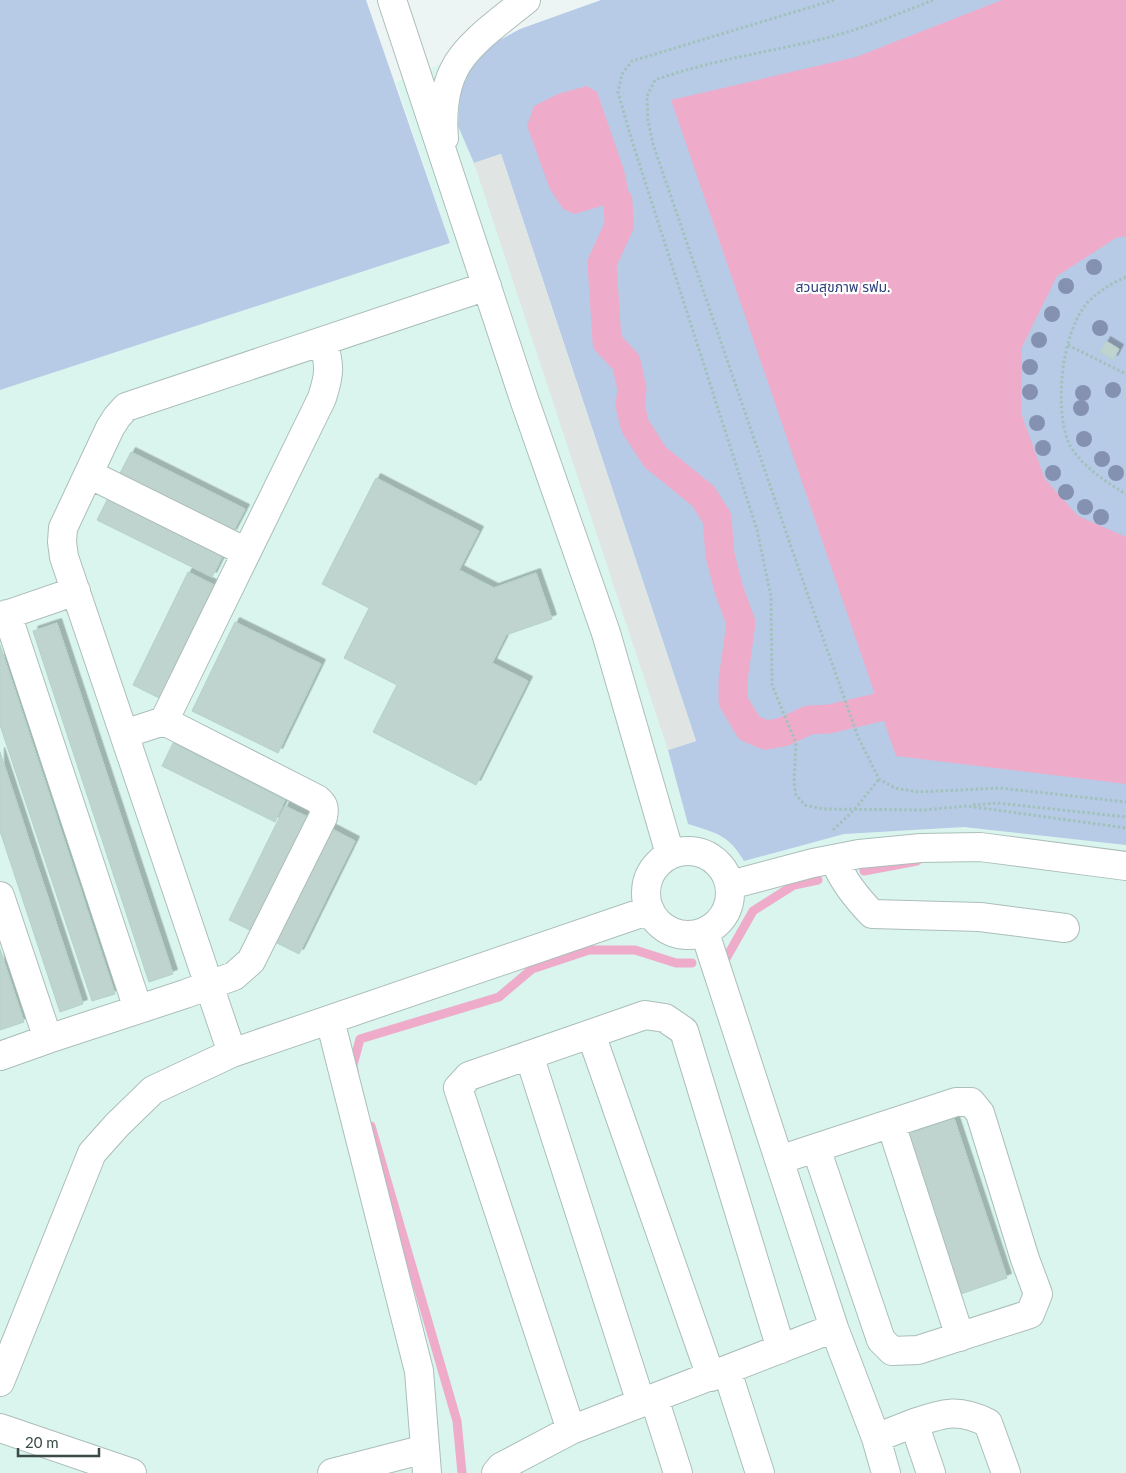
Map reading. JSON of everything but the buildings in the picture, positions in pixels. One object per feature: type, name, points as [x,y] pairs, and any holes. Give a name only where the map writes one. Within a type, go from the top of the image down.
[{"type":"lane","points":[[392,0],[524,399],[606,633],[670,854]]},
{"type":"lane","points":[[446,162],[443,122],[448,91],[454,70],[465,54],[526,0]]},
{"type":"lane","points":[[232,1053],[64,557],[63,528],[110,428],[126,407],[487,286]]},
{"type":"lane","points":[[164,721],[322,398],[328,377],[329,362],[323,341]]},
{"type":"lane","points":[[89,474],[246,552]]},
{"type":"lane","points":[[76,591],[4,615],[138,1009]]},
{"type":"lane","points":[[0,1056],[234,976],[251,960],[323,817],[323,804],[317,799],[164,721],[124,734]]},
{"type":"lane","points":[[730,885],[813,863],[859,854],[921,848],[980,847],[1126,866]]},
{"type":"lane","points":[[689,850],[708,855],[723,867],[730,885],[730,904],[721,921],[705,933],[686,936],[672,933],[661,926],[652,915],[647,902],[646,888],[650,874],[658,862],[670,854],[689,850]]},
{"type":"lane","points":[[834,859],[841,875],[858,900],[872,914],[980,917],[1066,928]]},
{"type":"lane","points":[[0,896],[48,1039]]},
{"type":"lane","points":[[0,1382],[92,1153],[117,1125],[153,1090],[232,1053],[650,910]]},
{"type":"lane","points":[[705,933],[834,1328],[876,1438],[886,1473]]},
{"type":"lane","points":[[571,1430],[458,1088],[469,1076],[645,1016],[665,1018],[684,1031],[781,1349]]},
{"type":"lane","points":[[330,1020],[419,1371],[426,1461],[332,1473]]},
{"type":"lane","points":[[591,1034],[719,1374],[760,1473]]},
{"type":"lane","points":[[529,1055],[648,1401],[678,1473]]},
{"type":"lane","points":[[779,1160],[956,1102],[971,1102],[980,1113],[1024,1259],[1038,1294],[1030,1314],[918,1350],[892,1351],[881,1340],[816,1148]]},
{"type":"lane","points":[[892,1124],[960,1337]]},
{"type":"lane","points":[[496,1473],[501,1467],[571,1430],[834,1328]]},
{"type":"lane","points":[[876,1438],[914,1423],[947,1413],[972,1415],[988,1423],[1006,1473]]},
{"type":"lane","points":[[914,1423],[931,1473]]},
{"type":"lane","points":[[0,1428],[132,1473]]},
{"type":"path","points":[[834,0],[632,61],[622,74],[618,92],[632,141],[758,530],[771,597],[772,684],[796,743],[794,782],[796,795],[805,805],[823,809],[923,810],[997,803],[1126,817]]},
{"type":"path","points":[[933,0],[895,16],[820,40],[740,56],[654,80],[647,96],[648,120],[653,144],[793,555],[858,737],[879,780],[896,788],[918,792],[1000,788],[1126,802]]},
{"type":"path","points":[[1126,277],[1111,283],[1088,303],[1068,345],[1062,382],[1062,409],[1068,442],[1083,462],[1098,476],[1126,494]]},
{"type":"path","points":[[1068,345],[1126,374]]},
{"type":"path","points":[[834,859],[829,847],[831,832],[855,809],[879,780]]},
{"type":"path","points":[[967,806],[1126,828]]},
{"type":"shaded area","points":[[604,0],[1126,0],[1126,1473],[0,1473],[0,390],[450,243],[396,82]]},
{"type":"shaded area","points":[[1002,0],[1126,0],[1126,236],[1116,238],[1057,276],[1022,347],[1021,413],[1045,479],[1078,516],[1126,537],[1126,784],[896,756],[671,100],[856,57]]},
{"type":"shaded area","points":[[587,86],[597,92],[624,170],[628,189],[618,201],[575,214],[563,209],[550,189],[527,126],[534,106],[558,94]]},
{"type":"shaded area","points":[[501,154],[696,741],[668,750],[474,163]]},
{"type":"green space","points":[[0,0],[366,0],[450,243],[0,390]]},
{"type":"green space","name":"สวนสุขภาพ รฟม.","points":[[601,0],[1126,0],[1126,845],[964,827],[844,834],[744,861],[727,840],[714,833],[688,824],[668,750],[696,741],[501,154],[474,163],[458,126],[461,80],[483,49],[520,29]]},
{"type":"waterway","points":[[618,201],[619,226],[602,263],[607,342],[626,362],[632,389],[630,405],[635,426],[655,457],[703,496],[717,518],[720,555],[729,590],[741,623],[733,680],[733,701],[749,728],[766,735],[783,732],[809,720],[829,719],[880,707]]},
{"type":"waterway","points":[[864,871],[917,861]]},
{"type":"waterway","points":[[724,962],[753,911],[794,885],[818,880]]},
{"type":"waterway","points":[[354,1071],[353,1065],[360,1039],[499,997],[532,969],[589,950],[635,950],[676,963],[692,963]]},
{"type":"waterway","points":[[371,1126],[457,1421],[462,1473]]}]
